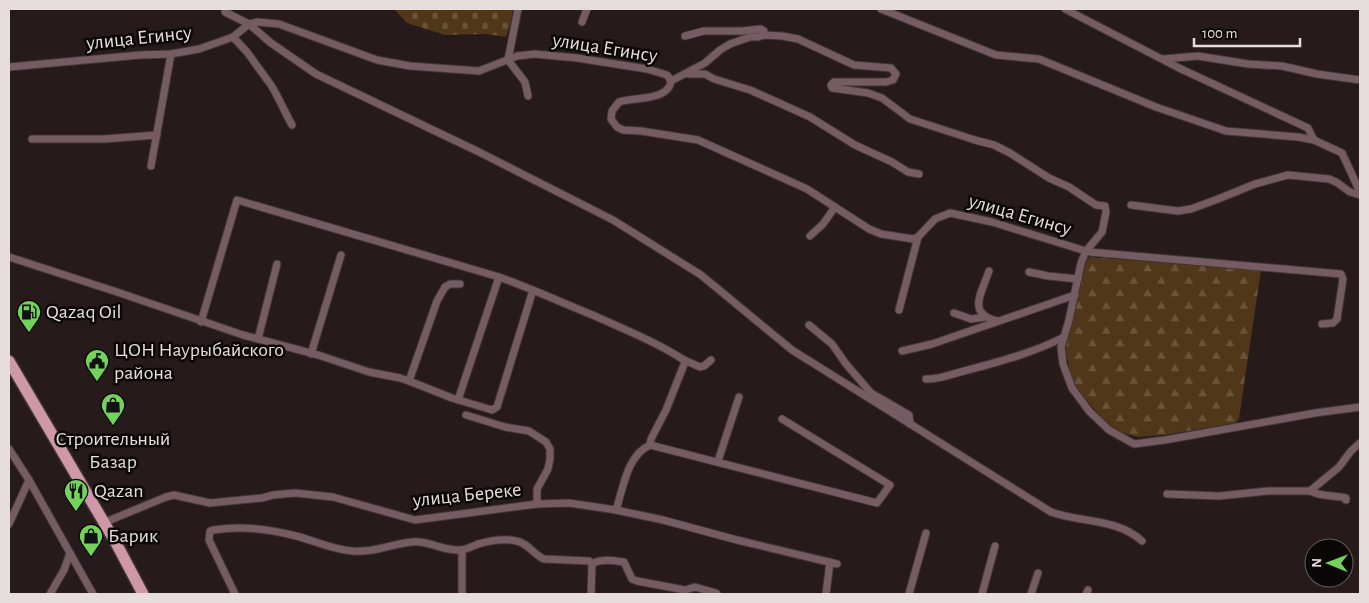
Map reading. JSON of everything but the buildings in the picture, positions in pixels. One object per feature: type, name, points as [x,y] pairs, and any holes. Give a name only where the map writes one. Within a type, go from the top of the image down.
[{"type":"main road","points":[[9,361],[143,594]]},
{"type":"street","points":[[518,9],[508,60],[525,82],[528,96]]},
{"type":"street","points":[[582,22],[587,9]]},
{"type":"street","points":[[881,9],[996,55],[1039,59],[1156,107],[1226,131],[1314,140],[1342,153],[1360,194]]},
{"type":"street","points":[[1064,9],[1163,60],[1308,128],[1314,140]]},
{"type":"street","points":[[225,12],[249,24],[316,74],[479,152],[613,220],[701,275],[792,350],[1051,512],[1100,522],[1128,531],[1142,541]]},
{"type":"street","name":"улица Егинсу","points":[[9,67],[171,54],[198,49],[233,37],[249,24],[257,22],[279,24],[377,60],[410,66],[479,71],[522,55],[535,54],[577,58],[647,69],[667,75],[674,80],[666,91],[658,95],[619,102],[612,111],[611,119],[617,128],[698,140],[807,189],[860,225],[881,234],[913,239],[918,237],[935,219],[950,213],[992,222],[1086,251],[1341,274],[1343,279],[1337,319],[1333,323],[1322,324]]},
{"type":"street","points":[[686,36],[704,31],[761,29],[764,31],[764,35]]},
{"type":"street","points":[[674,80],[701,65],[730,44],[750,36],[782,36],[798,39],[854,65],[891,68],[894,70],[896,77],[886,82],[834,82],[831,86],[835,89],[868,93],[882,98],[910,119],[994,145],[1049,178],[1070,187],[1096,204],[1105,206],[1106,212],[1102,232],[1086,251],[1081,263],[1075,295],[1061,347],[1063,364],[1072,388],[1089,411],[1109,430],[1134,444],[1360,407]]},
{"type":"street","points":[[233,37],[272,84],[292,125]]},
{"type":"street","points":[[151,166],[171,54]]},
{"type":"street","points":[[1163,60],[1198,56],[1257,65],[1282,66],[1318,74],[1360,80]]},
{"type":"street","points":[[701,65],[700,70],[714,79],[750,90],[777,102],[908,172],[919,174]]},
{"type":"street","points":[[674,80],[694,73],[705,74]]},
{"type":"street","points":[[32,139],[157,135]]},
{"type":"street","points":[[1131,205],[1178,211],[1218,199],[1255,184],[1288,175],[1329,179],[1350,192],[1360,194]]},
{"type":"street","points":[[202,322],[237,200],[499,277],[651,341],[686,362],[700,368],[711,360]]},
{"type":"street","points":[[810,236],[823,224],[835,207]]},
{"type":"street","points":[[899,310],[918,237]]},
{"type":"street","points":[[311,354],[341,255]]},
{"type":"street","points":[[9,257],[202,322],[369,372],[400,378],[422,388],[492,410],[497,407],[533,290]]},
{"type":"street","points":[[258,339],[277,264]]},
{"type":"street","points":[[989,271],[978,303],[980,312],[986,317],[998,321]]},
{"type":"street","points":[[1029,272],[1078,279]]},
{"type":"street","points":[[458,400],[499,277]]},
{"type":"street","points":[[409,381],[437,301],[445,287],[450,284],[460,284]]},
{"type":"street","points":[[902,351],[932,344],[1075,295]]},
{"type":"street","points":[[954,312],[971,319],[986,317]]},
{"type":"street","points":[[809,325],[832,344],[846,364],[871,393],[909,415],[910,424]]},
{"type":"street","points":[[926,379],[948,376],[1041,348],[1064,337]]},
{"type":"street","points":[[616,510],[633,460],[638,452],[650,445],[686,362]]},
{"type":"street","points":[[718,461],[739,398]]},
{"type":"street","points":[[466,415],[529,432],[546,442],[550,449],[550,459],[548,469],[537,488],[537,504]]},
{"type":"street","points":[[650,445],[878,502],[890,485],[782,419]]},
{"type":"street","points":[[1310,491],[1339,467],[1351,451],[1360,443]]},
{"type":"street","points":[[9,449],[29,480],[92,594]]},
{"type":"street","points":[[9,524],[29,480]]},
{"type":"street","points":[[1167,494],[1219,496],[1268,490],[1310,491],[1346,500]]},
{"type":"street","name":"улица Береке","points":[[103,523],[174,495],[210,502],[295,493],[333,497],[415,520],[537,504],[569,503],[663,520],[834,563],[826,594]]},
{"type":"street","points":[[235,594],[209,540],[210,531],[261,530],[279,532],[334,549],[353,551],[373,550],[412,541],[433,544],[447,549],[462,550],[480,543],[514,540],[522,542],[538,557],[544,559],[589,561],[592,564]]},
{"type":"street","points":[[909,594],[926,533]]},
{"type":"street","points":[[982,594],[995,546]]},
{"type":"street","points":[[462,550],[462,594]]},
{"type":"street","points":[[50,594],[64,570],[70,553]]},
{"type":"street","points":[[592,564],[595,561],[624,562],[632,579],[686,590],[695,587],[717,594]]},
{"type":"street","points":[[591,594],[592,564]]},
{"type":"street","points":[[1031,594],[1038,573]]},
{"type":"street","points":[[82,594],[87,585]]},
{"type":"green space","points":[[394,9],[513,9],[506,37],[487,34],[445,35],[407,23]]},
{"type":"green space","points":[[1090,257],[1261,270],[1239,418],[1236,423],[1164,435],[1137,437],[1118,431],[1103,419],[1074,386],[1065,350],[1085,263]]},
{"type":"place","name":"Qazaq Oil","points":[[29,333]]},
{"type":"place","name":"ЦОН Наурыбайского района","points":[[97,382]]},
{"type":"place","name":"Строительный Базар","points":[[113,426]]},
{"type":"place","name":"Qazan","points":[[76,512]]},
{"type":"place","name":"Барик","points":[[91,557]]}]
